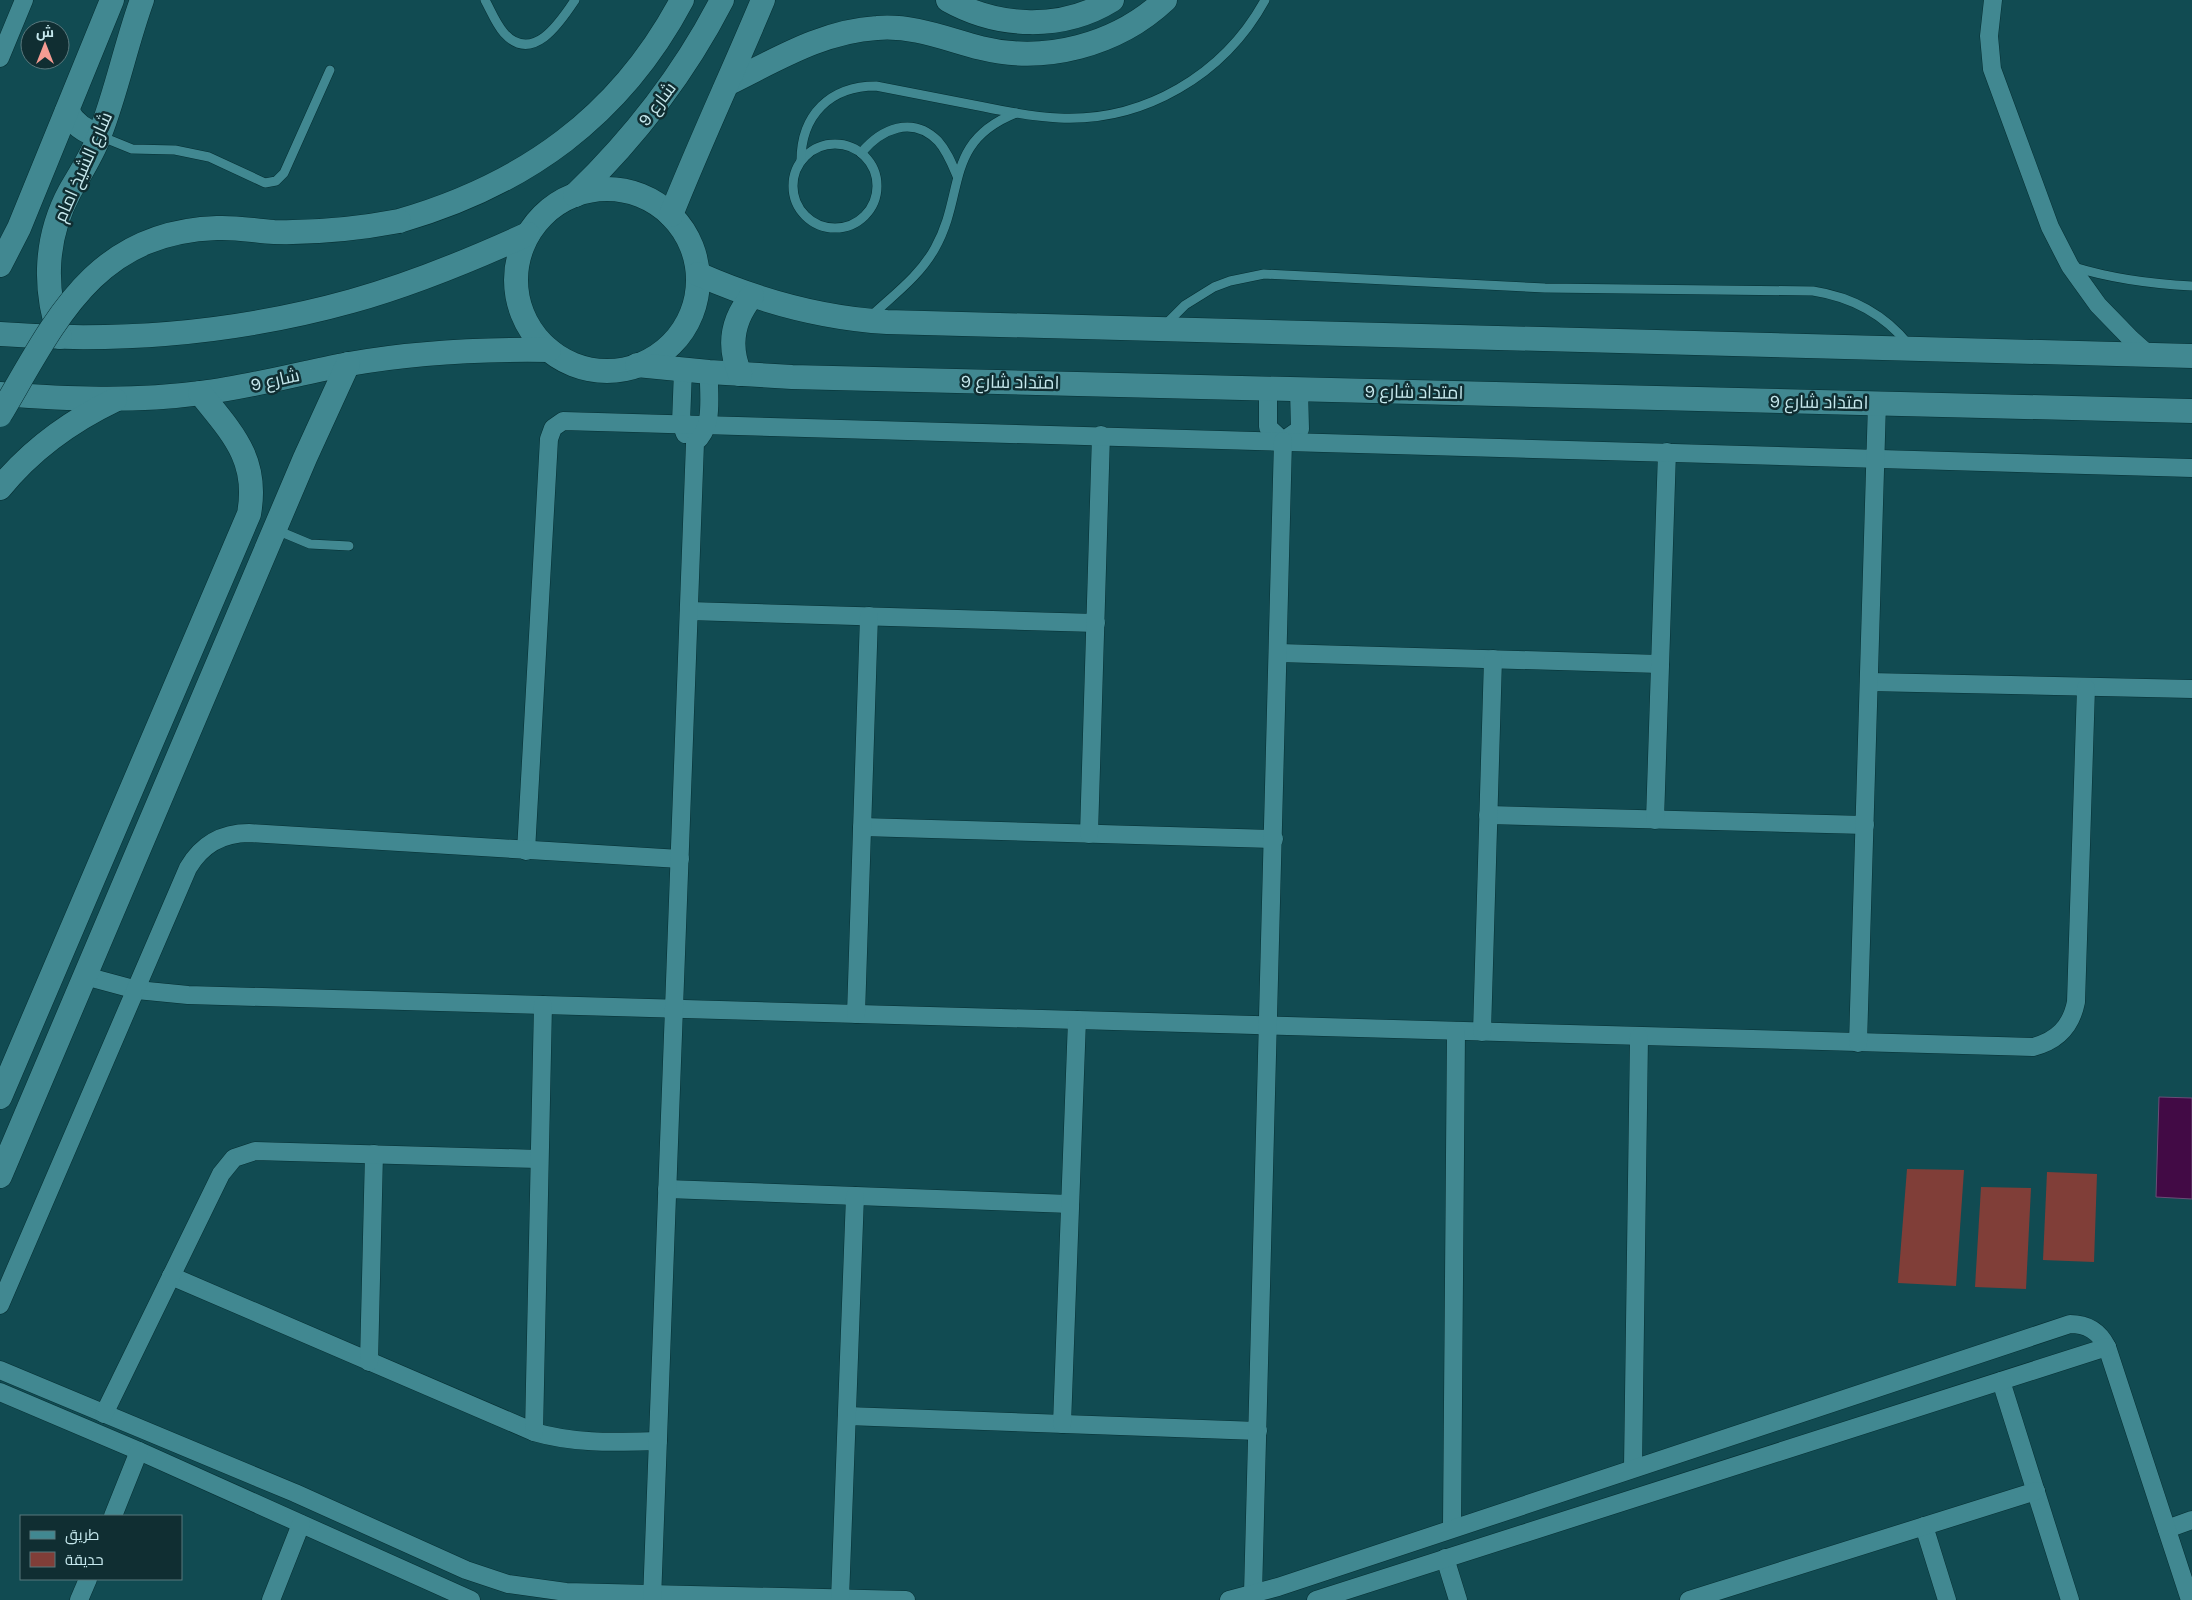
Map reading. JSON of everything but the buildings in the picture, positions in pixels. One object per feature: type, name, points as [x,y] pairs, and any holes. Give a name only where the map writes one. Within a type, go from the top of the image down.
[{"type":"street","points":[[0,58],[24,0]]},
{"type":"street","name":"شارع الشيخ امام","points":[[0,265],[19,228],[112,0]]},
{"type":"street","name":"شارع الشيخ امام","points":[[60,337],[50,305],[48,288],[49,255],[52,238],[63,207],[100,136],[142,0]]},
{"type":"street","points":[[0,415],[64,308],[94,275],[131,250],[152,241],[196,230],[225,228],[304,232],[360,228],[399,221],[452,204],[489,188],[524,169],[569,138],[593,117],[637,70],[656,45],[682,0]]},
{"type":"street","name":"شارع 9","points":[[575,194],[634,134],[660,101],[702,38],[722,0]]},
{"type":"street","points":[[671,215],[691,164],[763,0]]},
{"type":"street","points":[[948,0],[981,15],[1024,22],[1068,18],[1112,0]]},
{"type":"street","points":[[728,83],[817,40],[837,34],[878,28],[920,30],[982,48],[1004,52],[1028,54],[1074,48],[1118,32],[1138,21],[1165,0]]},
{"type":"street","points":[[1993,0],[1988,36],[1989,52],[1996,85],[2047,220],[2070,266],[2098,305],[2131,340],[2149,355]]},
{"type":"street","points":[[67,111],[73,121],[82,129],[100,136]]},
{"type":"street","points":[[619,189],[647,198],[671,215],[687,236],[693,248],[698,274],[695,304],[683,330],[663,351],[637,365],[607,370],[591,369],[576,365],[550,350],[529,326],[517,296],[517,264],[521,248],[528,234],[548,210],[575,194],[590,190],[619,189]]},
{"type":"street","points":[[0,334],[60,337],[167,335],[251,324],[306,313],[397,287],[441,272],[528,234]]},
{"type":"street","points":[[698,274],[752,296],[808,312],[866,321],[2192,356]]},
{"type":"street","points":[[740,374],[734,357],[732,340],[738,316],[752,296]]},
{"type":"street","name":"شارع 9","points":[[0,394],[117,399],[200,394],[348,364],[449,352],[550,350]]},
{"type":"street","points":[[0,1176],[304,458],[348,364]]},
{"type":"street","name":"امتداد شارع 9","points":[[637,365],[740,374],[1268,389],[2192,411]]},
{"type":"street","points":[[684,370],[681,423],[686,434],[695,443]]},
{"type":"street","points":[[653,1597],[695,443],[703,434],[708,424],[709,372]]},
{"type":"street","points":[[1253,1594],[1279,653],[1283,441],[1268,427],[1268,389]]},
{"type":"street","points":[[1283,441],[1300,429],[1299,389]]},
{"type":"street","points":[[0,1096],[249,514],[252,489],[249,469],[243,451],[237,439],[200,394]]},
{"type":"street","points":[[1,485],[37,450],[96,410],[117,399]]},
{"type":"street","points":[[1858,1043],[1877,404]]},
{"type":"street","points":[[526,851],[550,434],[558,424],[569,419],[2192,468]]},
{"type":"street","points":[[1089,834],[1101,435]]},
{"type":"street","points":[[1655,820],[1667,452]]},
{"type":"street","points":[[688,610],[1096,623]]},
{"type":"street","points":[[856,1014],[869,616]]},
{"type":"street","points":[[204,622],[230,634]]},
{"type":"street","points":[[1279,653],[1660,664]]},
{"type":"street","points":[[1482,1032],[1493,659]]},
{"type":"street","points":[[1869,682],[2192,689]]},
{"type":"street","points":[[85,976],[137,990],[188,995],[2033,1047],[2051,1041],[2065,1028],[2074,1011],[2086,688]]},
{"type":"street","points":[[1488,815],[1865,825]]},
{"type":"street","points":[[862,827],[1274,839]]},
{"type":"street","points":[[0,1305],[188,868],[203,848],[225,836],[249,834],[680,859]]},
{"type":"street","points":[[534,1432],[543,1005]]},
{"type":"street","points":[[1062,1424],[1077,1020]]},
{"type":"street","points":[[1452,1527],[1456,1031]]},
{"type":"street","points":[[1634,1468],[1639,1037]]},
{"type":"street","points":[[104,1414],[221,1174],[234,1158],[255,1151],[539,1159]]},
{"type":"street","points":[[369,1362],[374,1154]]},
{"type":"street","points":[[668,1189],[1070,1204]]},
{"type":"street","points":[[840,1599],[855,1196]]},
{"type":"street","points":[[171,1276],[534,1432],[551,1437],[588,1442],[658,1441]]},
{"type":"street","points":[[1229,1600],[1253,1594],[2063,1325],[2078,1324],[2092,1329],[2106,1346],[2190,1600]]},
{"type":"street","points":[[1325,1599],[1445,1558],[2106,1346]]},
{"type":"street","points":[[0,1370],[295,1493],[466,1570],[508,1584],[547,1591],[653,1597],[906,1600]]},
{"type":"street","points":[[2001,1380],[2070,1600]]},
{"type":"street","points":[[0,1392],[139,1451],[471,1600]]},
{"type":"street","points":[[846,1416],[1258,1431]]},
{"type":"street","points":[[113,1515],[139,1451]]},
{"type":"street","points":[[1689,1600],[2036,1491]]},
{"type":"street","points":[[284,1516],[286,1500],[295,1493]]},
{"type":"street","points":[[308,1527],[324,1525],[328,1516],[326,1507]]},
{"type":"street","points":[[2167,1529],[2192,1520]]},
{"type":"street","points":[[1924,1526],[1948,1600]]},
{"type":"street","points":[[271,1600],[308,1527]]},
{"type":"street","points":[[1445,1558],[1458,1600]]},
{"type":"street","points":[[79,1600],[88,1580]]},
{"type":"lane","points":[[485,0],[505,34],[517,42],[531,43],[538,42],[550,34],[575,0]]},
{"type":"lane","points":[[801,160],[814,150],[830,145],[851,148],[861,153],[874,171],[876,181],[875,198],[868,212],[860,220],[840,228],[829,228],[813,222],[801,211],[796,202],[793,180],[801,160],[803,139],[811,119],[825,102],[839,93],[854,88],[876,86],[1016,113],[1058,118],[1086,118],[1120,113],[1160,99],[1196,79],[1228,52],[1254,20],[1265,0]]},
{"type":"lane","points":[[100,136],[132,149],[175,150],[209,157],[241,170],[260,182],[271,182],[284,174],[330,70]]},
{"type":"lane","points":[[866,321],[913,277],[934,251],[948,221],[957,176],[967,152],[983,132],[1004,118],[1016,113]]},
{"type":"lane","points":[[861,153],[869,143],[884,131],[904,127],[913,128],[922,131],[939,142],[957,176]]},
{"type":"lane","points":[[2070,266],[2124,280],[2192,286]]},
{"type":"lane","points":[[1161,330],[1185,305],[1214,287],[1247,276],[1281,274],[1399,282],[1545,288],[1813,291],[1842,297],[1869,309],[1886,320],[1913,349]]},
{"type":"lane","points":[[274,529],[310,544],[349,546]]},
{"type":"green space","points":[[1907,1169],[1964,1170],[1956,1286],[1898,1283]]},
{"type":"green space","points":[[2047,1172],[2097,1174],[2094,1262],[2043,1260]]},
{"type":"green space","points":[[1981,1187],[2031,1188],[2026,1289],[1975,1287]]},
{"type":"shaded area","points":[[2159,1097],[2192,1098],[2192,1199],[2156,1197]]}]
